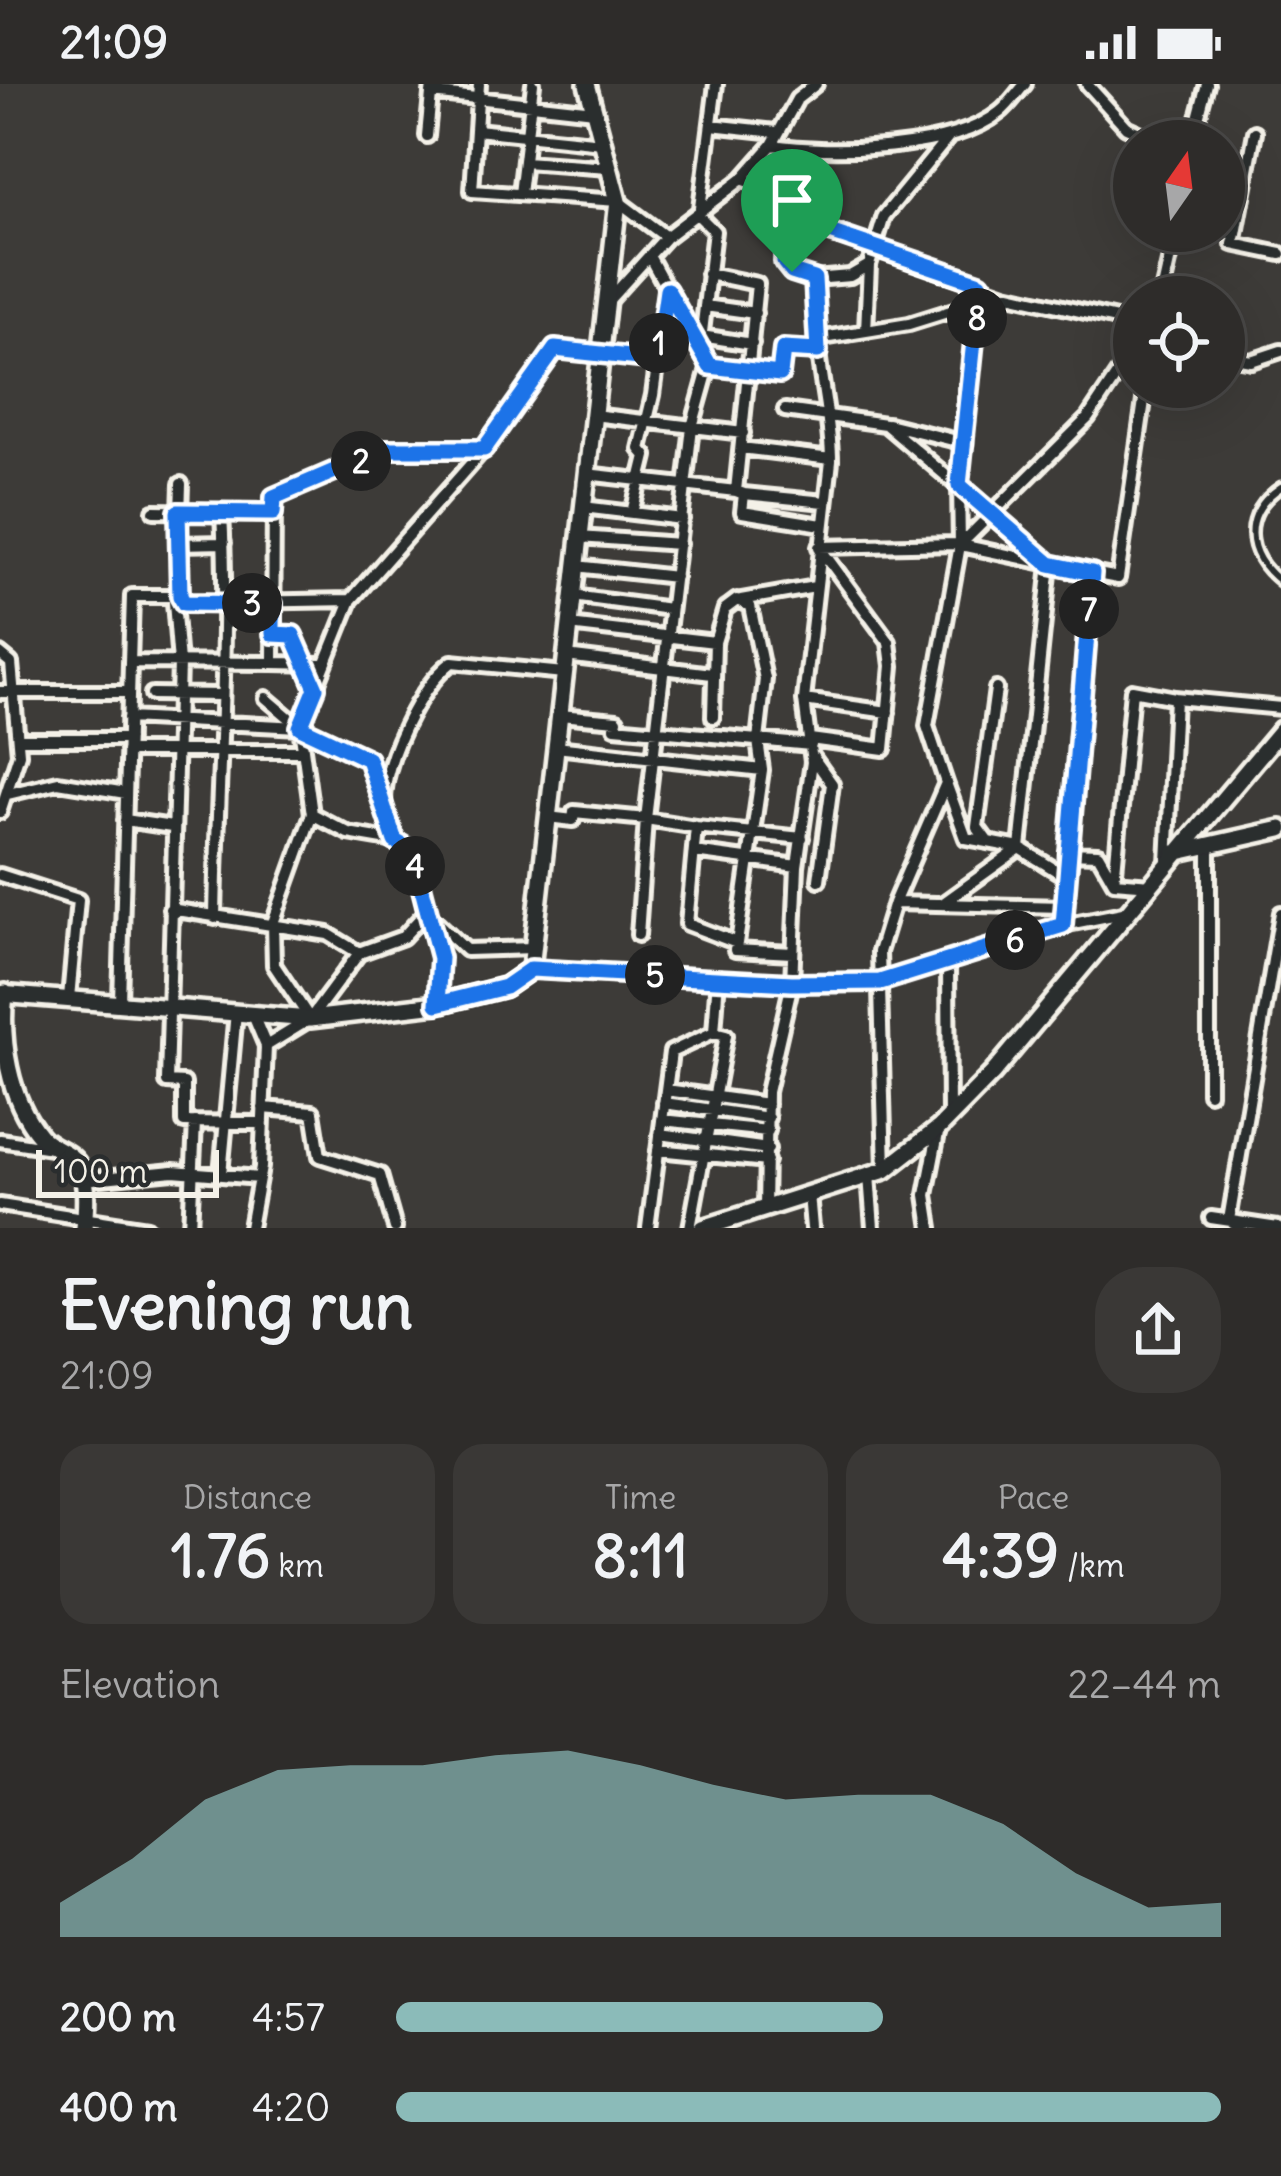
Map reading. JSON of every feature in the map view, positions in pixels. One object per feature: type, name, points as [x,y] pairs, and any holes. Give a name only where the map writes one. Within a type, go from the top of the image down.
[{"type":"street","points":[[520,194],[533,84]]},
{"type":"street","points":[[531,969],[618,201],[586,84]]},
{"type":"street","points":[[699,216],[716,84]]},
{"type":"street","points":[[606,303],[666,238],[742,179],[774,139],[797,99],[816,84]]},
{"type":"street","points":[[711,125],[823,153],[948,138],[999,114],[1025,84]]},
{"type":"street","points":[[1087,84],[1120,120]]},
{"type":"street","points":[[1198,120],[1207,84]]},
{"type":"street","points":[[427,136],[432,88],[478,90],[594,111]]},
{"type":"street","points":[[478,90],[472,191],[618,201],[666,238]]},
{"type":"street","points":[[476,130],[602,143]]},
{"type":"street","points":[[1245,186],[1255,132]]},
{"type":"street","points":[[866,331],[869,265],[884,216],[948,138]]},
{"type":"street","points":[[524,162],[609,168]]},
{"type":"street","points":[[742,179],[787,196],[784,262],[792,272],[814,279],[850,276],[869,265]]},
{"type":"street","points":[[699,216],[714,231],[701,343]]},
{"type":"street","points":[[786,217],[1005,294],[1113,318]]},
{"type":"street","points":[[1245,246],[1281,254]]},
{"type":"street","points":[[638,935],[652,760],[692,427],[710,366],[649,256]]},
{"type":"street","points":[[707,274],[758,284],[741,448],[742,512],[822,525]]},
{"type":"street","points":[[761,1215],[772,1054],[792,983],[796,866],[811,746],[804,700],[831,459],[814,279]]},
{"type":"street","points":[[980,283],[959,485],[960,545],[927,726],[966,838],[1020,848]]},
{"type":"street","points":[[632,513],[646,456],[640,449],[649,420],[667,290]]},
{"type":"street","points":[[710,366],[750,375],[780,374],[783,349],[978,306],[1005,294]]},
{"type":"street","points":[[705,306],[755,313]]},
{"type":"street","points":[[701,343],[752,344]]},
{"type":"street","points":[[310,1019],[274,965],[273,923],[312,814],[300,727],[351,600],[484,449],[555,349],[601,350],[657,360]]},
{"type":"street","points":[[1245,360],[1281,351]]},
{"type":"street","points":[[960,545],[1088,418],[1113,380]]},
{"type":"street","points":[[819,547],[960,545],[1118,578],[1143,408]]},
{"type":"street","points":[[785,410],[885,424],[965,443]]},
{"type":"street","points":[[593,416],[743,433]]},
{"type":"street","points":[[885,424],[1050,564]]},
{"type":"street","points":[[741,448],[831,459]]},
{"type":"street","points":[[273,663],[274,497],[386,449],[484,449]]},
{"type":"street","points":[[586,474],[825,502]]},
{"type":"street","points":[[181,484],[180,596],[184,603],[351,600]]},
{"type":"street","points":[[583,507],[682,519]]},
{"type":"street","points":[[154,511],[273,513]]},
{"type":"street","points":[[215,918],[222,512]]},
{"type":"street","points":[[579,537],[679,544]]},
{"type":"street","points":[[179,544],[224,543]]},
{"type":"street","points":[[560,715],[617,721],[615,727],[884,749],[889,642],[819,547]]},
{"type":"street","points":[[942,904],[1020,848],[1050,564]]},
{"type":"street","points":[[576,566],[675,577]]},
{"type":"street","points":[[1063,925],[1092,573]]},
{"type":"street","points":[[713,718],[715,642],[725,609],[737,600],[815,587]]},
{"type":"street","points":[[120,1001],[131,596],[180,596]]},
{"type":"street","points":[[180,596],[174,602],[179,663],[167,1082],[184,1082],[184,1122],[262,1123]]},
{"type":"street","points":[[573,596],[670,609]]},
{"type":"street","points":[[714,1032],[757,832],[762,770],[758,740],[765,679],[760,677],[759,633],[751,606],[737,600]]},
{"type":"street","points":[[569,625],[715,642]]},
{"type":"street","points":[[273,634],[293,635],[316,688]]},
{"type":"street","points":[[0,654],[10,663],[7,692],[17,733],[8,794],[0,812]]},
{"type":"street","points":[[130,662],[325,664]]},
{"type":"street","points":[[383,805],[413,706],[452,662],[662,668],[712,674]]},
{"type":"street","points":[[996,689],[977,827],[988,842],[1020,848],[1065,876]]},
{"type":"street","points":[[1114,882],[1132,690],[1281,708]]},
{"type":"street","points":[[7,692],[129,692]]},
{"type":"street","points":[[152,694],[219,695]]},
{"type":"street","points":[[266,698],[300,727],[368,759],[395,841]]},
{"type":"street","points":[[1171,860],[1175,698]]},
{"type":"street","points":[[804,700],[888,712]]},
{"type":"street","points":[[128,718],[300,727]]},
{"type":"street","points":[[0,725],[17,733],[173,755],[302,751]]},
{"type":"street","points":[[709,1227],[761,1215],[877,1173],[944,1123],[1281,730]]},
{"type":"street","points":[[811,746],[832,784],[819,880]]},
{"type":"street","points":[[556,747],[762,770]]},
{"type":"street","points":[[8,794],[58,782],[126,793]]},
{"type":"street","points":[[873,1228],[879,952],[894,903],[946,783]]},
{"type":"street","points":[[548,818],[573,820],[574,812],[802,838]]},
{"type":"street","points":[[312,814],[348,833],[395,841],[412,851],[440,958],[437,1004]]},
{"type":"street","points":[[125,820],[172,827]]},
{"type":"street","points":[[696,827],[687,924],[736,946],[793,953]]},
{"type":"street","points":[[1171,860],[1281,829]]},
{"type":"street","points":[[1209,849],[1209,1093]]},
{"type":"street","points":[[694,852],[796,866]]},
{"type":"street","points":[[1067,853],[1098,854],[1114,882]]},
{"type":"street","points":[[0,875],[78,900],[69,998]]},
{"type":"street","points":[[1114,882],[1151,885]]},
{"type":"street","points":[[894,903],[1064,907]]},
{"type":"street","points":[[170,909],[328,934],[358,953]]},
{"type":"street","points":[[426,912],[466,950],[533,948]]},
{"type":"street","points":[[266,1046],[310,1019],[358,953],[403,938],[426,912]]},
{"type":"street","points":[[84,1223],[83,1180],[73,1158],[38,1135],[2,1066],[2,993],[310,1019],[437,1004],[505,987],[531,969],[792,983],[880,982],[1063,925],[1127,912]]},
{"type":"street","points":[[1234,1224],[1281,913]]},
{"type":"street","points":[[931,1228],[926,1195],[944,1123],[948,961]]},
{"type":"street","points":[[245,1014],[266,1046],[259,1178],[250,1228]]},
{"type":"street","points":[[221,1174],[225,1121],[245,1014]]},
{"type":"street","points":[[648,1228],[670,1052],[714,1032],[726,1035],[690,1228]]},
{"type":"street","points":[[665,1096],[714,1096],[767,1104]]},
{"type":"street","points":[[665,1096],[768,1124]]},
{"type":"street","points":[[263,1108],[313,1112],[320,1156],[380,1175],[394,1228]]},
{"type":"street","points":[[190,1228],[195,1122]]},
{"type":"street","points":[[661,1127],[768,1124]]},
{"type":"street","points":[[661,1127],[768,1155]]},
{"type":"street","points":[[0,1140],[55,1148]]},
{"type":"street","points":[[658,1150],[768,1155]]},
{"type":"street","points":[[83,1180],[191,1171],[259,1178]]},
{"type":"street","points":[[809,1194],[812,1228]]},
{"type":"street","points":[[0,1205],[84,1223],[147,1228]]},
{"type":"street","points":[[1210,1218],[1278,1228]]},
{"type":"lane","points":[[1281,488],[1256,509],[1251,534],[1259,560],[1281,582]]},
{"type":"route","points":[[786,217],[980,283],[959,485],[1050,564],[1092,573],[1063,925],[880,982],[792,983],[531,969],[505,987],[437,1004],[440,958],[412,851],[395,841],[368,759],[300,727],[316,688],[295,650],[293,635],[273,634],[273,604],[184,603],[178,512],[273,513],[274,497],[386,449],[484,449],[555,349],[601,350],[657,360],[667,290],[710,366],[750,375],[780,374],[783,349],[818,351],[814,279],[792,272],[784,262],[786,217]]}]
